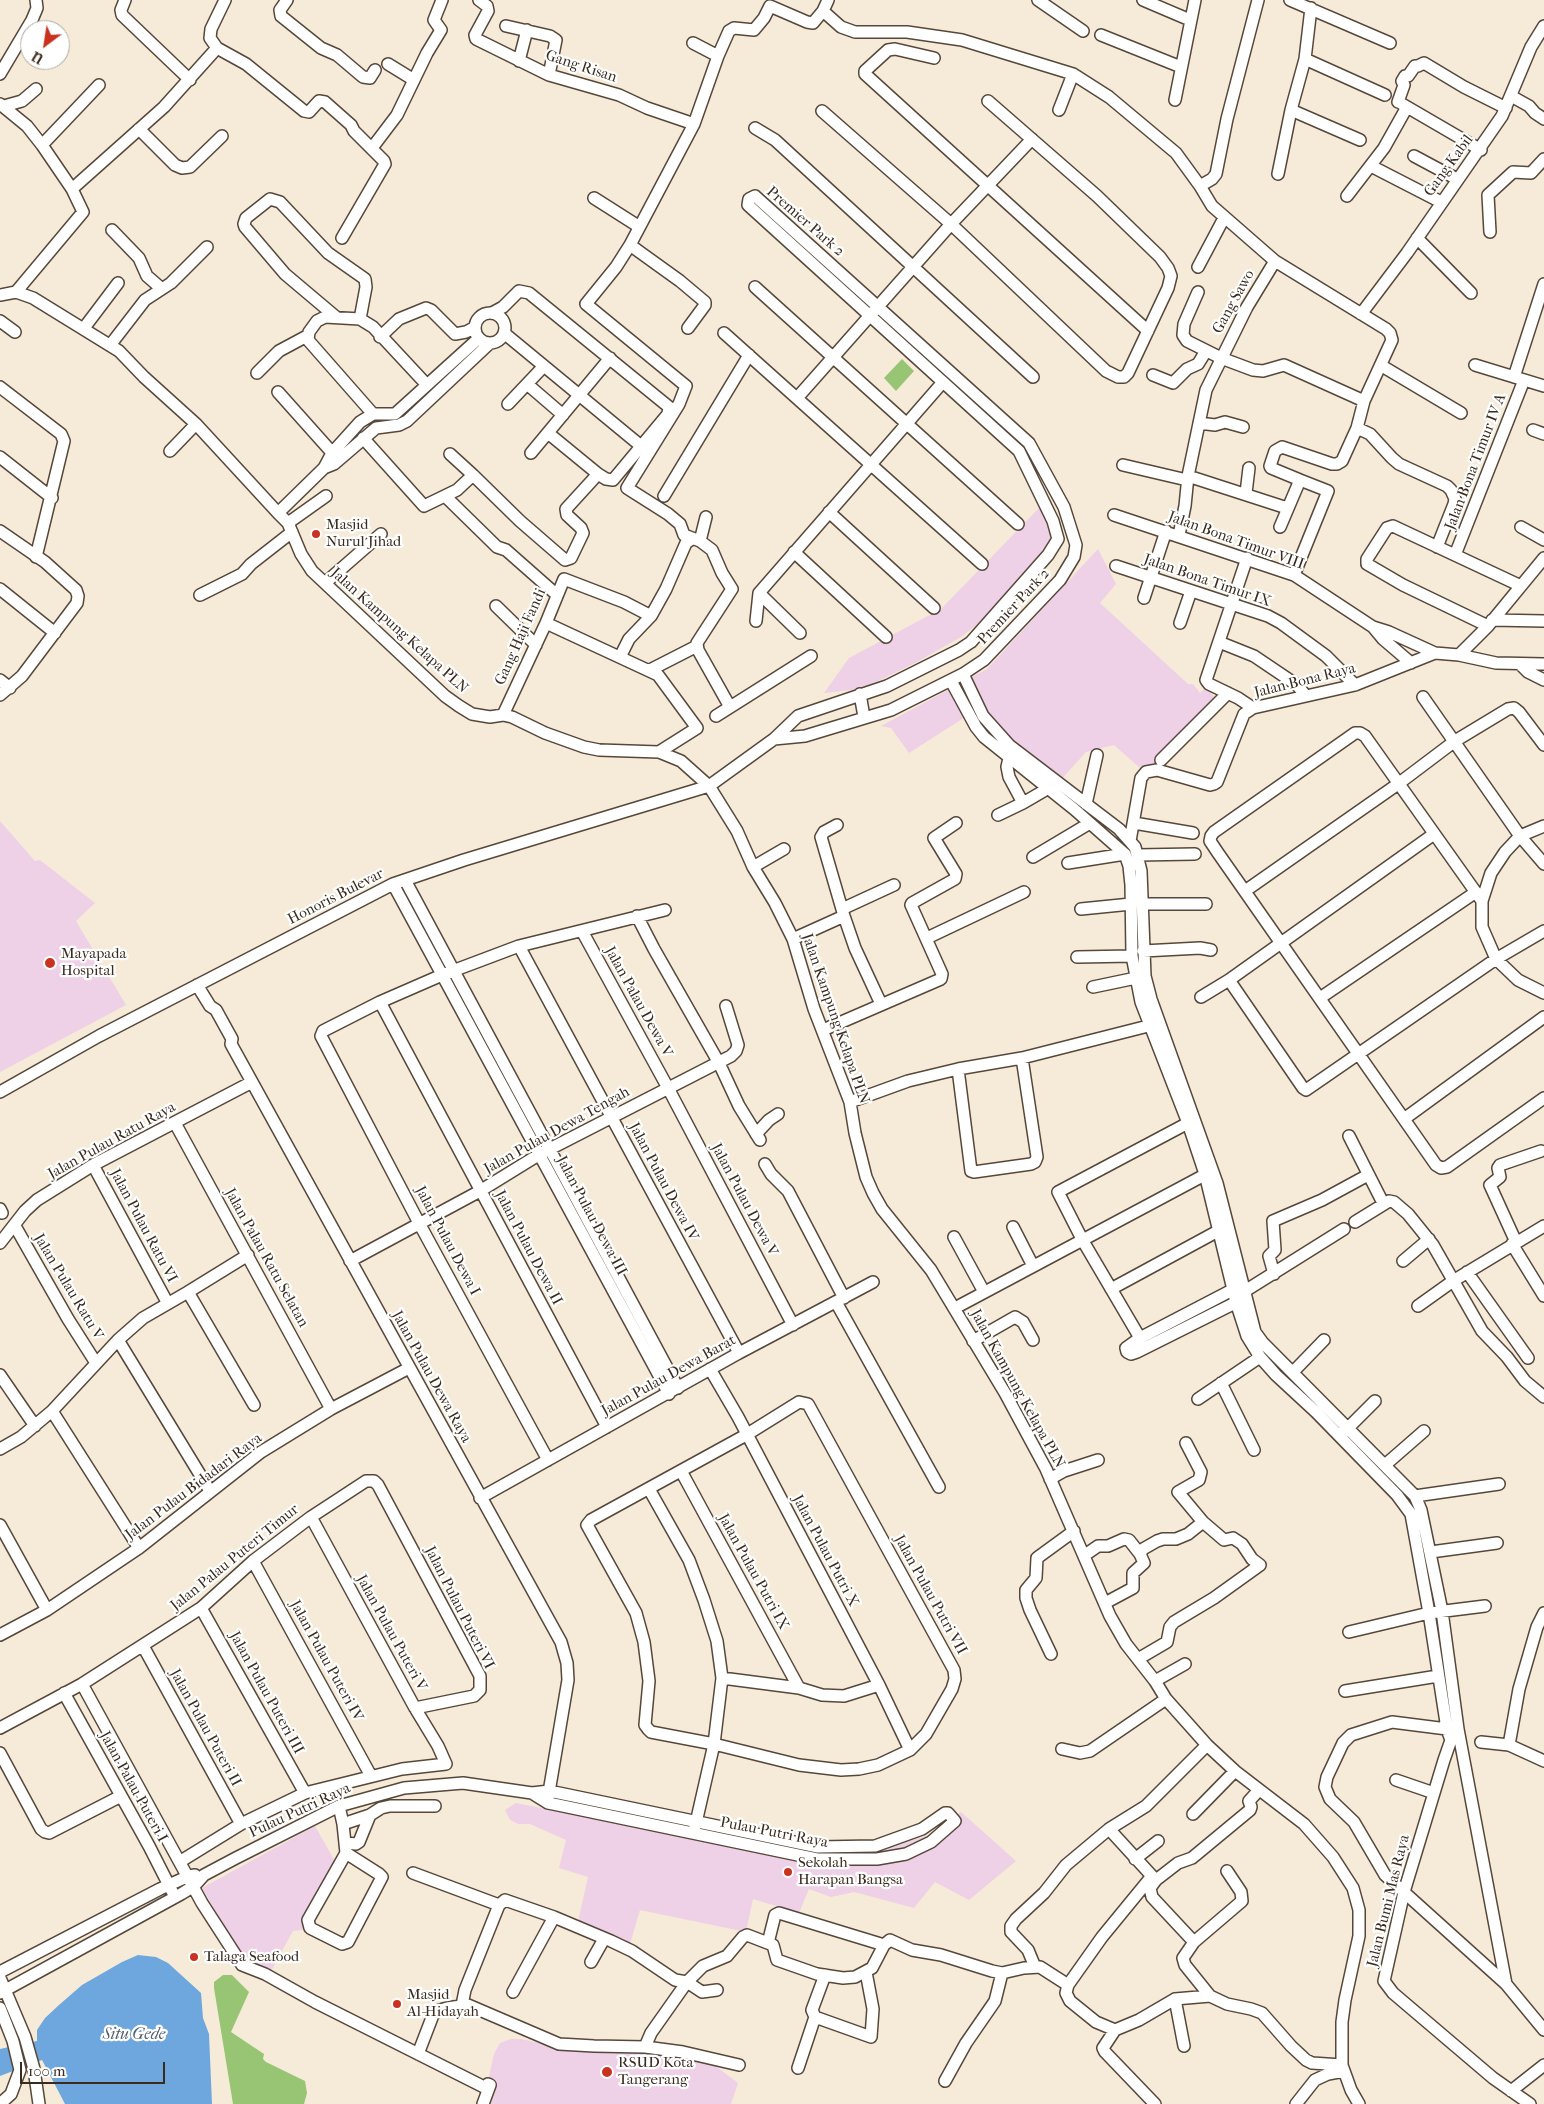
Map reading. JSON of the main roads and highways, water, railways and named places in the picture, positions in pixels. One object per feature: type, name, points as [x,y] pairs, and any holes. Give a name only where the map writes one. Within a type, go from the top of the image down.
[{"type":"water","name":"Situ Gede","points":[[138,1955],[156,1957],[168,1963],[201,1993],[203,2018],[209,2034],[212,2104],[65,2104],[42,2060],[0,2076],[0,2049],[37,2041],[37,2030],[45,2018],[82,1985]]},
{"type":"place","name":"Masjid Nurul Jihad","points":[[316,534]]},
{"type":"place","name":"Mayapada Hospital","points":[[50,963]]},
{"type":"place","name":"Sekolah Harapan Bangsa","points":[[788,1872]]},
{"type":"place","name":"Talaga Seafood","points":[[194,1957]]},
{"type":"place","name":"Masjid Al-Hidayah","points":[[397,2004]]},
{"type":"place","name":"RSUD Kota Tangerang","points":[[607,2072]]}]
